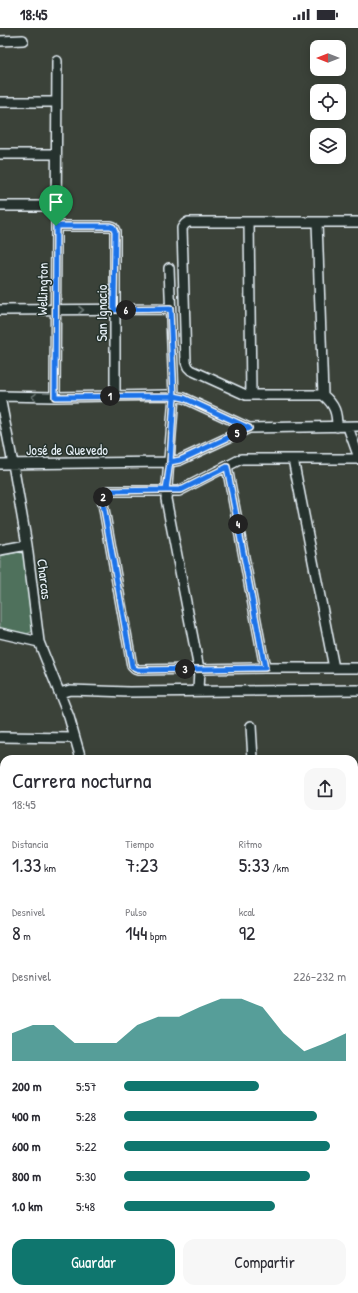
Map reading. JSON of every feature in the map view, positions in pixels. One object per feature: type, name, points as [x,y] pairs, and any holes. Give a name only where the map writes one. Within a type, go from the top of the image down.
[{"type":"street","points":[[0,41],[23,40]]},
{"type":"street","name":"Wellington","points":[[55,397],[57,61]]},
{"type":"street","points":[[0,102],[56,102]]},
{"type":"street","points":[[0,154],[56,154]]},
{"type":"street","points":[[0,206],[56,206]]},
{"type":"street","points":[[337,427],[337,414],[329,400],[323,395],[251,395],[240,392],[191,370],[188,367],[186,362],[182,228],[188,222],[358,222]]},
{"type":"street","points":[[249,222],[251,395]]},
{"type":"street","points":[[317,222],[323,395]]},
{"type":"street","name":"San Ignacio","points":[[56,226],[110,226],[113,227],[115,231],[115,396]]},
{"type":"street","points":[[169,268],[174,396],[166,499],[199,669],[198,691]]},
{"type":"street","points":[[0,310],[170,309]]},
{"type":"street","points":[[0,397],[174,396],[184,398],[249,428],[358,426]]},
{"type":"street","name":"Charcas","points":[[0,397],[27,545],[39,642],[69,717],[80,755]]},
{"type":"street","points":[[348,427],[358,455]]},
{"type":"street","name":"José de Quevedo","points":[[0,464],[170,462],[180,460],[249,428]]},
{"type":"street","points":[[358,459],[241,459],[183,489],[108,491],[104,493],[102,498],[132,666],[135,669],[358,668]]},
{"type":"street","points":[[293,459],[334,668]]},
{"type":"street","points":[[227,467],[265,668]]},
{"type":"street","points":[[0,550],[27,545]]},
{"type":"street","points":[[0,633],[39,642]]},
{"type":"street","points":[[60,693],[70,690],[358,690]]},
{"type":"street","points":[[251,726],[252,755]]},
{"type":"street","points":[[0,737],[74,738]]},
{"type":"green space","points":[[19,552],[25,555],[35,630],[27,634],[0,628],[0,556]]},
{"type":"route","points":[[56,226],[55,397],[174,396],[170,462],[166,490],[108,491],[104,493],[102,498],[132,666],[138,670],[265,668],[227,467],[183,489],[166,490],[170,462],[180,460],[249,428],[184,398],[174,396],[170,309],[114,310],[115,231],[113,227],[56,226]]}]
